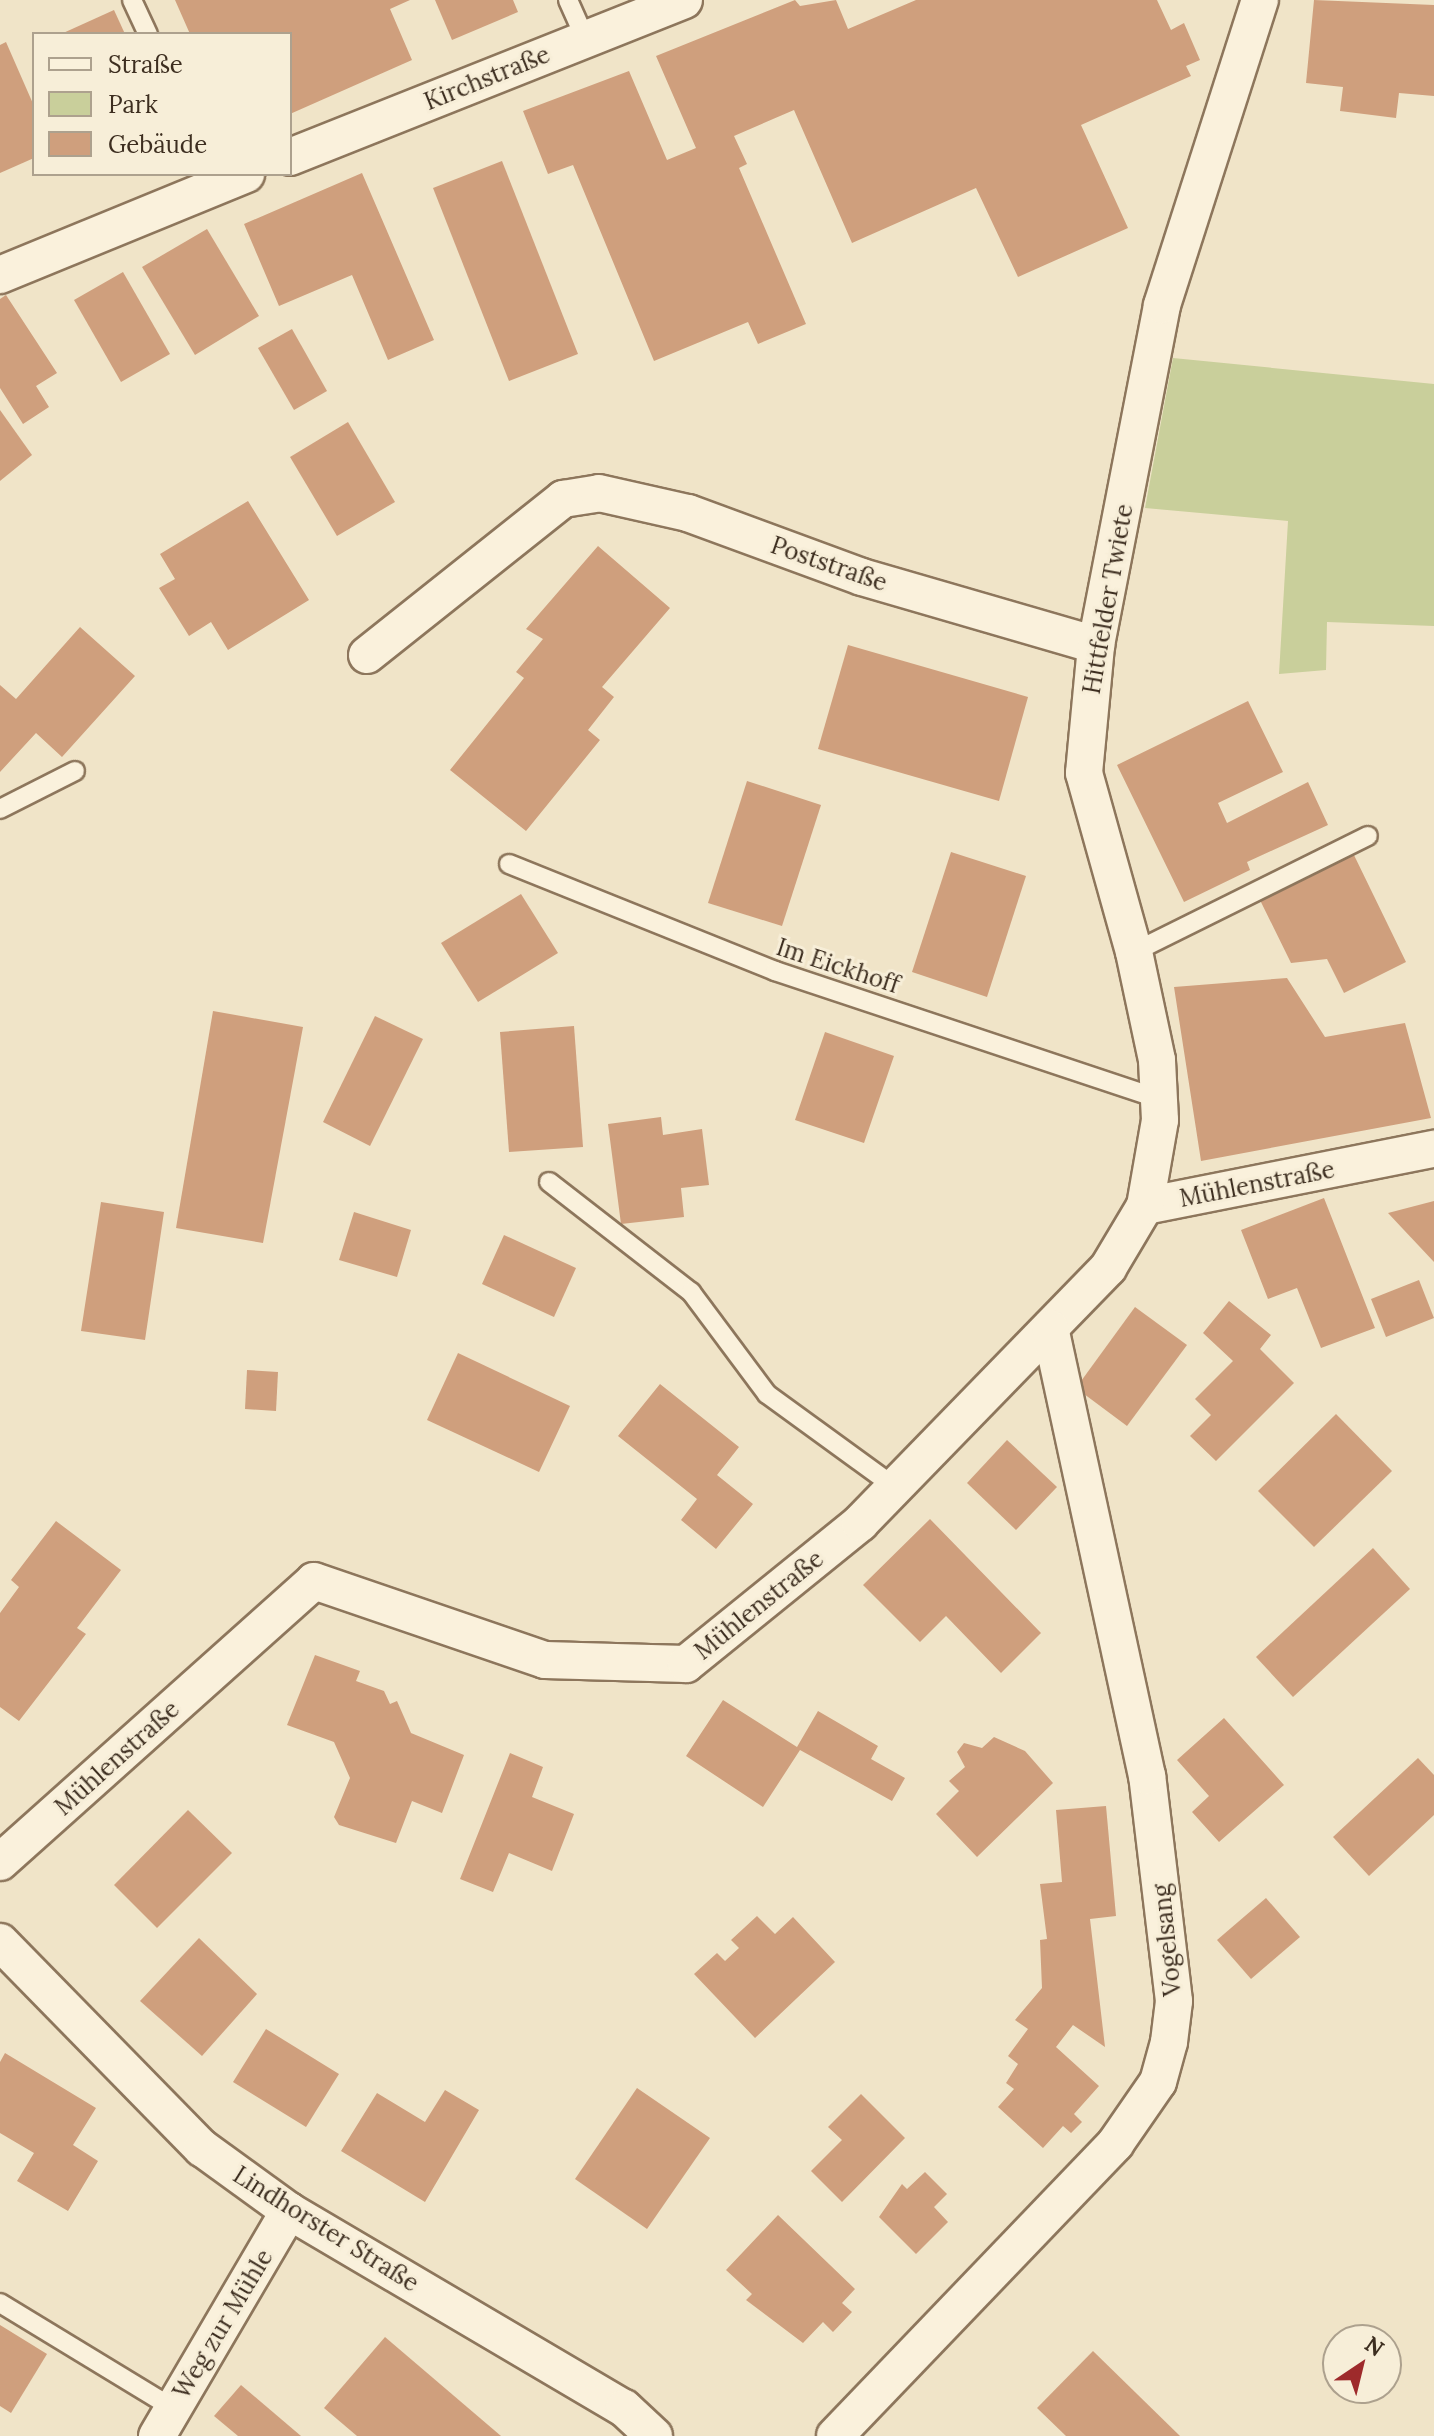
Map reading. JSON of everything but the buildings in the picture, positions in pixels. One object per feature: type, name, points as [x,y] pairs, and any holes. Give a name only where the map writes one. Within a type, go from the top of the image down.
[{"type":"street","name":"Kirchstraße","points":[[292,156],[684,0]]},
{"type":"street","name":"Hittfelder Twiete","points":[[1145,1206],[1159,1099],[1157,1060],[1134,952],[1084,773],[1096,645],[1162,305],[1260,0]]},
{"type":"street","points":[[0,275],[225,178]]},
{"type":"street","name":"Poststraße","points":[[367,655],[563,499],[599,493],[647,501],[862,577],[1096,645]]},
{"type":"street","name":"Mühlenstraße","points":[[0,1862],[314,1581],[545,1660],[686,1664],[860,1523],[1108,1268],[1145,1206],[1434,1149]]},
{"type":"street","name":"Vogelsang","points":[[835,2436],[1115,2144],[1158,2082],[1174,2001],[1147,1776],[1050,1328]]},
{"type":"street","name":"Lindhorster Straße","points":[[0,1942],[202,2148],[289,2211],[624,2408],[654,2436]]},
{"type":"street","name":"Weg zur Mühle","points":[[165,2422],[289,2211]]},
{"type":"lane","points":[[132,0],[147,32]]},
{"type":"lane","points":[[568,0],[585,38]]},
{"type":"lane","points":[[0,809],[75,771]]},
{"type":"lane","points":[[1134,952],[1368,836]]},
{"type":"lane","name":"Im Eickhoff","points":[[509,864],[775,971],[1159,1099]]},
{"type":"lane","points":[[549,1182],[691,1292],[767,1394],[895,1487]]},
{"type":"lane","points":[[0,2303],[165,2422]]},
{"type":"green space","points":[[1173,358],[1434,384],[1434,626],[1327,622],[1326,670],[1279,674],[1288,521],[1145,508]]}]
